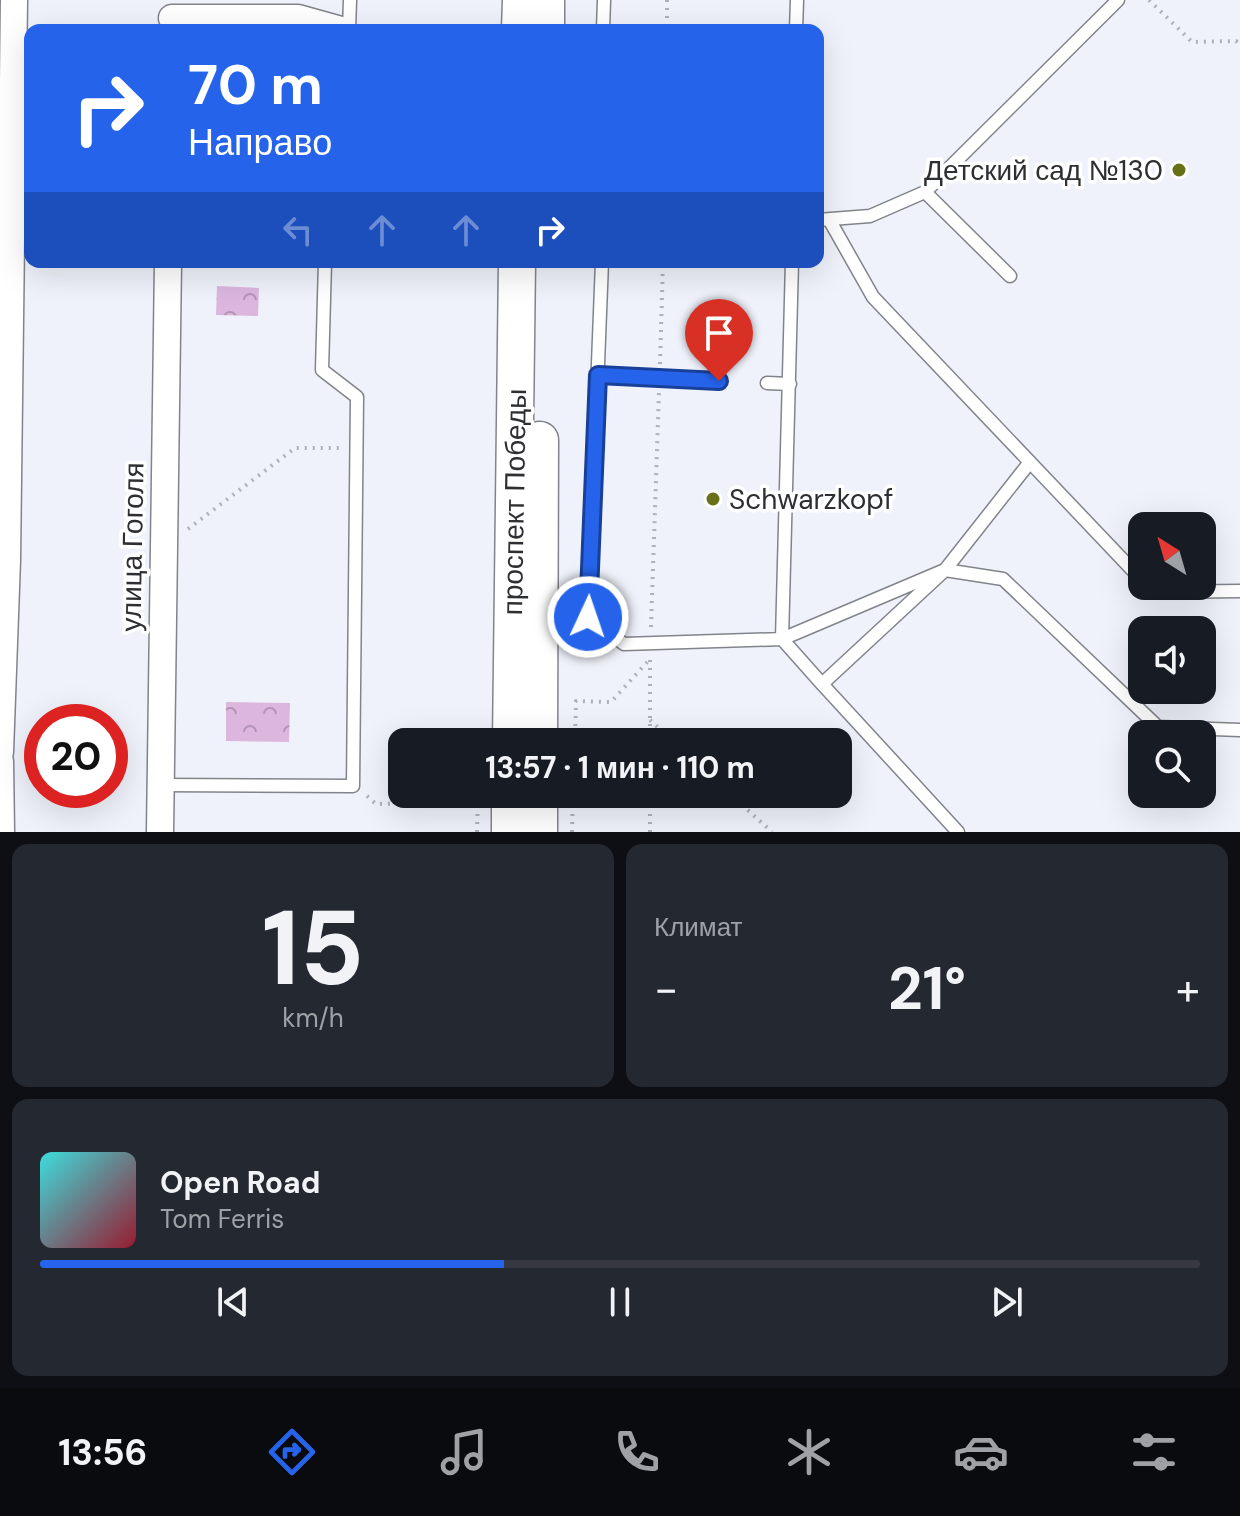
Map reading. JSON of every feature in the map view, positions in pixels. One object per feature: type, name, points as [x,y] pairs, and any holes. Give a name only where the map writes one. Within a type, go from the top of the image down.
[{"type":"main road","points":[[520,24],[521,0]]},
{"type":"main road","points":[[546,0],[546,24]]},
{"type":"main road","name":"проспект Победы","points":[[511,728],[517,268]]},
{"type":"main road","name":"проспект Победы","points":[[539,728],[541,268]]},
{"type":"main road","points":[[499,808],[510,832]]},
{"type":"main road","points":[[539,808],[539,832]]},
{"type":"street","points":[[0,752],[6,76],[14,0]]},
{"type":"street","points":[[172,16],[298,18],[320,24]]},
{"type":"street","name":"улица Гоголя","points":[[160,832],[168,268]]},
{"type":"street","points":[[0,761],[1,832]]},
{"type":"lane","points":[[349,24],[350,0]]},
{"type":"lane","points":[[603,24],[604,0]]},
{"type":"lane","points":[[796,24],[797,0]]},
{"type":"lane","points":[[1118,0],[925,192],[870,216],[824,220],[873,297],[1128,565]]},
{"type":"lane","points":[[925,192],[1010,276]]},
{"type":"lane","points":[[160,785],[353,786],[357,397],[322,370],[325,268]]},
{"type":"lane","points":[[602,268],[588,617],[624,644],[782,639],[945,570],[1003,579],[1158,727],[1240,730]]},
{"type":"lane","points":[[792,268],[782,639],[958,832]]},
{"type":"lane","points":[[598,375],[719,381]]},
{"type":"lane","points":[[767,383],[790,384]]},
{"type":"lane","points":[[822,684],[945,570],[1030,462]]},
{"type":"lane","points":[[1216,591],[1240,591]]},
{"type":"path","points":[[667,0],[667,24]]},
{"type":"path","points":[[1149,0],[1192,42],[1236,41],[1240,45]]},
{"type":"path","points":[[650,643],[663,268]]},
{"type":"path","points":[[164,548],[295,448],[357,447]]},
{"type":"path","points":[[575,728],[576,701],[611,702],[650,659],[650,728]]},
{"type":"path","points":[[650,720],[659,728]]},
{"type":"path","points":[[353,786],[376,804],[388,803]]},
{"type":"path","points":[[477,832],[489,808]]},
{"type":"path","points":[[572,832],[573,808]]},
{"type":"path","points":[[650,808],[650,832]]},
{"type":"path","points":[[745,808],[772,832]]},
{"type":"green space","points":[[217,286],[259,288],[258,316],[216,315]]},
{"type":"green space","points":[[226,702],[290,703],[289,742],[226,741]]},
{"type":"place","name":"Детский сад №130","points":[[1179,170]]},
{"type":"place","name":"Schwarzkopf","points":[[713,499]]},
{"type":"route","points":[[588,617],[598,375],[719,381]]}]
